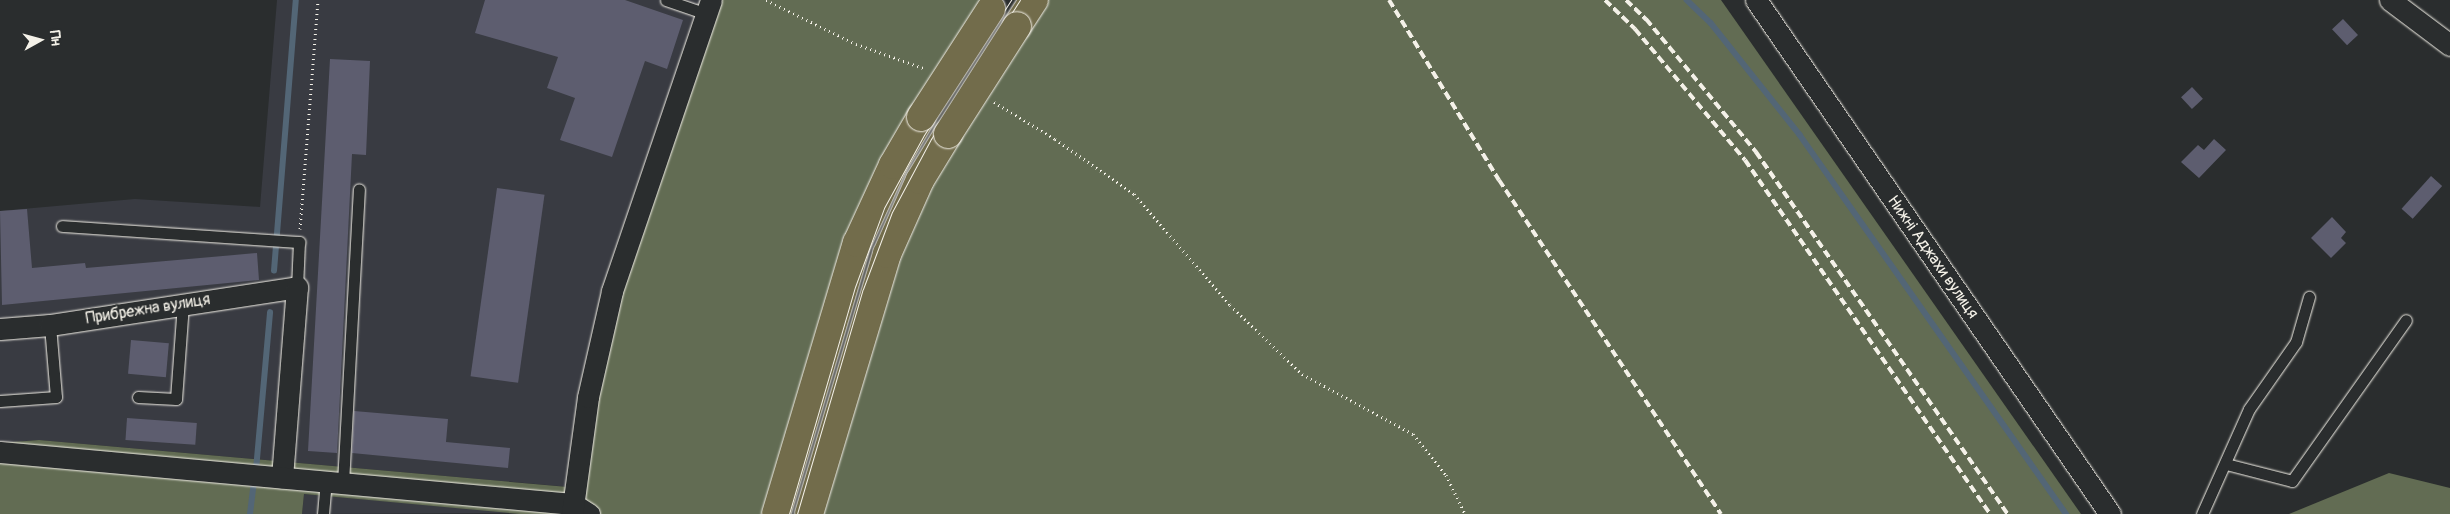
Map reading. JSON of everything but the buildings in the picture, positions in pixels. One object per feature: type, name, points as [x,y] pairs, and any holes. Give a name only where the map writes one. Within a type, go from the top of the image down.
[{"type":"highway","points":[[809,514],[887,254],[920,180],[1034,0]]},
{"type":"highway","points":[[776,514],[857,243],[893,165],[921,117],[994,5]]},
{"type":"street","name":"Нижні Аджахи вулиця","points":[[1756,0],[2110,514]]},
{"type":"street","points":[[2390,0],[2450,44]]},
{"type":"street","points":[[0,452],[334,482],[578,511],[588,397],[612,291],[709,7]]},
{"type":"street","points":[[277,477],[297,287]]},
{"type":"street","name":"Прибрежна вулиця","points":[[0,329],[50,325],[297,287]]},
{"type":"lane","points":[[666,0],[709,7]]},
{"type":"lane","points":[[323,514],[334,482],[359,189]]},
{"type":"lane","points":[[62,226],[299,242],[297,287]]},
{"type":"lane","points":[[2202,514],[2249,409],[2296,342],[2309,297]]},
{"type":"lane","points":[[138,397],[176,400],[183,304]]},
{"type":"lane","points":[[2226,464],[2292,481],[2406,320]]},
{"type":"lane","points":[[0,401],[56,397],[50,325]]},
{"type":"path","points":[[299,242],[318,0]]},
{"type":"path","points":[[766,0],[856,44],[931,71]]},
{"type":"path","points":[[990,100],[1055,138],[1134,194],[1230,305],[1302,374],[1413,434],[1446,475],[1465,514]]},
{"type":"shaded area","points":[[277,0],[704,0],[569,487],[39,440],[0,443],[0,211],[135,199],[260,207]]},
{"type":"shaded area","points":[[304,494],[520,513],[302,514]]},
{"type":"green space","points":[[704,0],[988,0],[908,125],[769,514],[520,514],[304,494],[302,514],[0,514],[0,443],[39,440],[568,487]]},
{"type":"green space","points":[[1043,0],[1721,0],[2081,514],[817,514],[909,220]]},
{"type":"green space","points":[[2389,473],[2450,488],[2450,514],[2289,514]]},
{"type":"waterway","points":[[274,271],[296,0]]},
{"type":"waterway","points":[[1687,0],[1711,23],[1800,135],[2066,514]]},
{"type":"waterway","points":[[256,470],[270,313]]},
{"type":"waterway","points":[[250,514],[254,479]]},
{"type":"tram line","points":[[789,514],[855,287],[884,208],[924,135],[1011,0]]},
{"type":"tram line","points":[[797,514],[863,289],[892,212],[931,139],[1020,0]]},
{"type":"railway","points":[[1389,0],[1499,180],[1721,514]]},
{"type":"railway","points":[[1605,0],[1635,29],[1745,160],[1990,514]]},
{"type":"railway","points":[[1626,0],[1646,19],[1756,152],[2008,514]]}]
